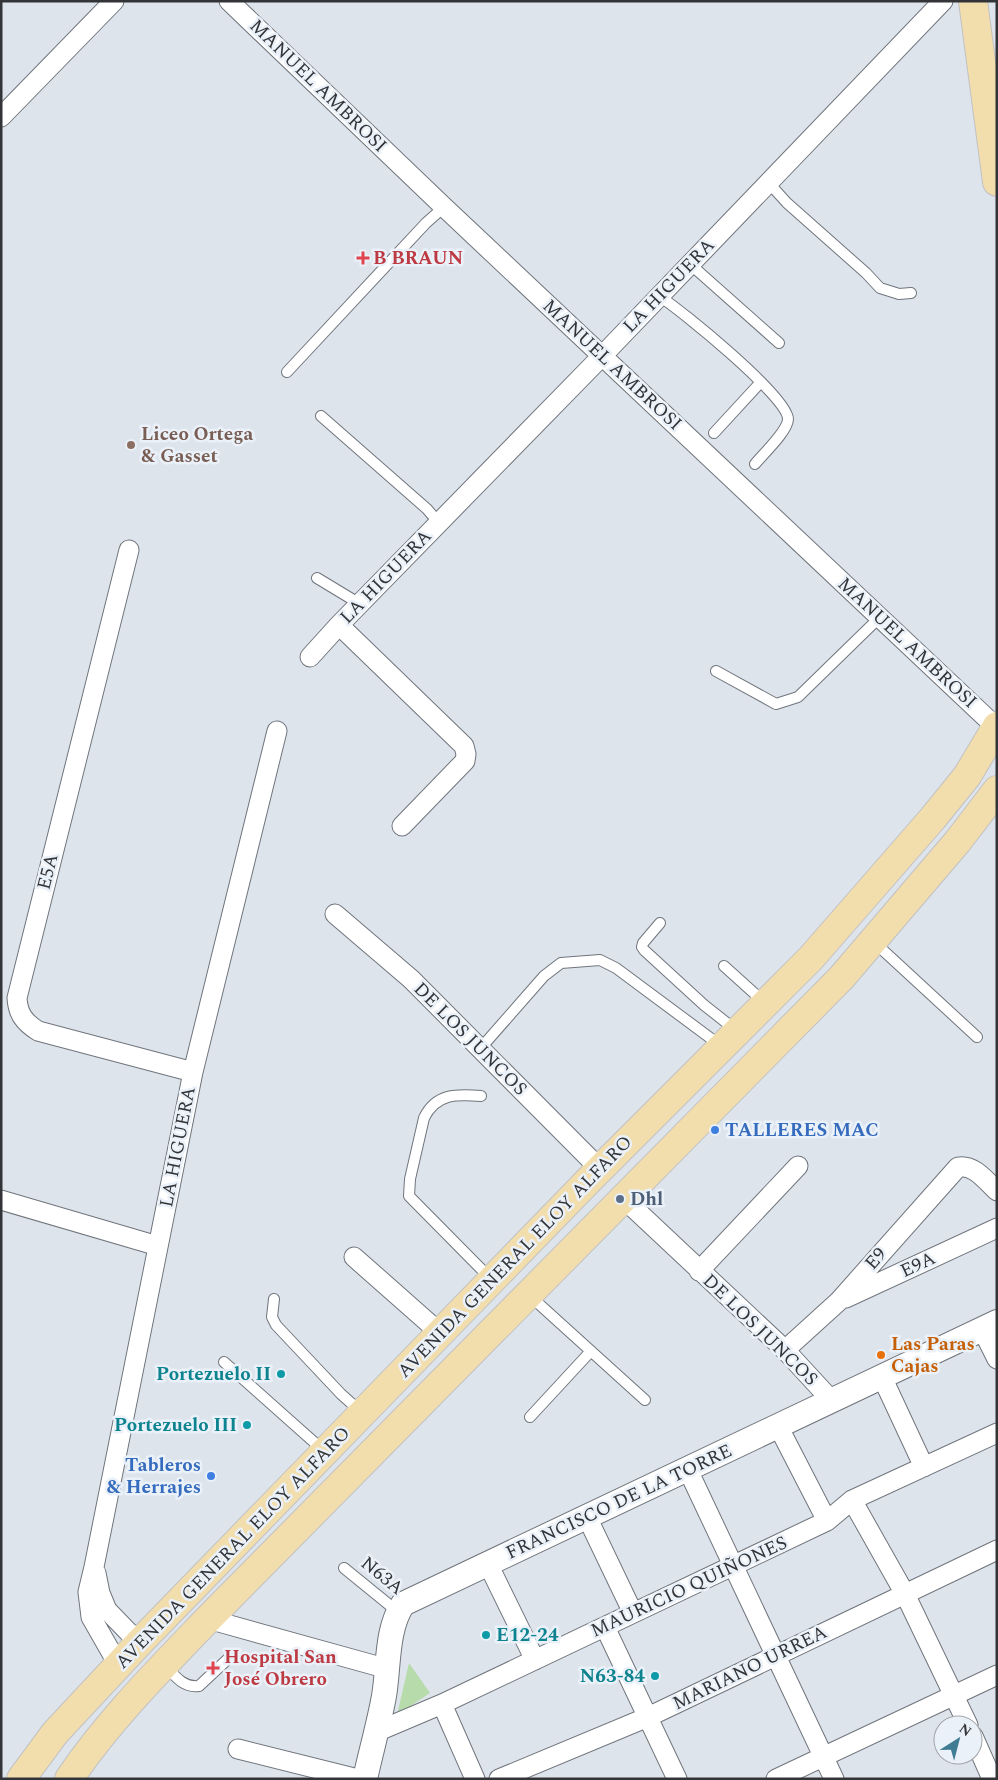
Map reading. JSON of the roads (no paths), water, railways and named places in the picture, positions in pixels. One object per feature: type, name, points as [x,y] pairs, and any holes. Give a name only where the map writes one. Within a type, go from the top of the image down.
[{"type":"main road","points":[[973,1],[997,182]]},
{"type":"main road","name":"AVENIDA GENERAL ELOY ALFARO","points":[[21,1779],[55,1733],[139,1643],[600,1169],[811,958],[933,818],[967,776],[996,726]]},
{"type":"main road","name":"AVENIDA GENERAL ELOY ALFARO","points":[[68,1779],[91,1746],[132,1698],[208,1619],[842,977],[958,841],[997,790]]},
{"type":"street","points":[[1,117],[114,1]]},
{"type":"street","name":"MANUEL AMBROSI","points":[[229,1],[444,207],[996,726]]},
{"type":"street","name":"LA HIGUERA","points":[[310,657],[943,1]]},
{"type":"street","name":"E5A","points":[[129,550],[17,998],[18,1008],[21,1017],[28,1025],[38,1031],[193,1072]]},
{"type":"street","points":[[339,625],[464,746],[465,761],[402,826]]},
{"type":"street","name":"LA HIGUERA","points":[[119,1666],[91,1617],[88,1589],[94,1567],[193,1072],[277,731]]},
{"type":"street","name":"DE LOS JUNCOS","points":[[335,914],[411,979],[600,1169]]},
{"type":"street","points":[[699,1271],[798,1166]]},
{"type":"street","name":"E9","points":[[785,1350],[839,1302],[958,1167],[964,1166],[976,1172],[997,1191]]},
{"type":"street","name":"DE LOS JUNCOS","points":[[623,1198],[785,1350],[832,1400]]},
{"type":"street","points":[[1,1200],[158,1246]]},
{"type":"street","name":"E9A","points":[[839,1302],[997,1228]]},
{"type":"street","points":[[354,1257],[440,1333]]},
{"type":"street","points":[[989,1325],[997,1359]]},
{"type":"street","name":"FRANCISCO DE LA TORRE","points":[[398,1612],[403,1604],[411,1599],[688,1470],[989,1325]]},
{"type":"street","points":[[882,1377],[924,1467]]},
{"type":"street","points":[[778,1426],[827,1521]]},
{"type":"street","name":"MAURICIO QUIÑONES","points":[[376,1732],[442,1704],[827,1521],[852,1500],[997,1433]]},
{"type":"street","points":[[688,1470],[834,1779]]},
{"type":"street","points":[[852,1500],[905,1594],[963,1715]]},
{"type":"street","points":[[587,1517],[633,1613]]},
{"type":"street","name":"MARIANO URREA","points":[[499,1779],[648,1717],[774,1655],[997,1550]]},
{"type":"street","points":[[488,1564],[535,1660]]},
{"type":"street","name":"LA HIGUERA","points":[[94,1567],[100,1593],[107,1610],[139,1643]]},
{"type":"street","points":[[365,1779],[376,1732],[398,1612]]},
{"type":"street","points":[[208,1619],[388,1669]]},
{"type":"street","points":[[605,1626],[677,1779]]},
{"type":"street","points":[[776,1779],[997,1675]]},
{"type":"street","points":[[442,1704],[475,1779]]},
{"type":"street","points":[[238,1749],[358,1779]]},
{"type":"street","points":[[983,1759],[992,1779]]},
{"type":"lane","points":[[768,182],[787,203],[866,273],[880,288],[899,294],[911,293]]},
{"type":"lane","points":[[287,372],[426,223],[444,207]]},
{"type":"lane","points":[[690,264],[779,343]]},
{"type":"lane","points":[[659,296],[740,362],[761,382],[787,412],[788,421],[782,432],[755,464]]},
{"type":"lane","points":[[714,433],[761,382]]},
{"type":"lane","points":[[321,416],[427,509],[439,522]]},
{"type":"lane","points":[[317,578],[360,604]]},
{"type":"lane","points":[[716,671],[776,704],[798,697],[879,618]]},
{"type":"lane","points":[[660,923],[643,943],[642,947],[704,1005],[730,1039]]},
{"type":"lane","points":[[873,941],[977,1037]]},
{"type":"lane","points":[[480,1049],[544,976],[561,963],[590,960],[600,960],[616,968],[730,1039]]},
{"type":"lane","points":[[724,966],[766,1003]]},
{"type":"lane","points":[[481,1096],[453,1094],[428,1109],[424,1118],[410,1179],[409,1196],[492,1280]]},
{"type":"lane","points":[[528,1294],[645,1400]]},
{"type":"lane","points":[[274,1299],[272,1317],[276,1325],[362,1414]]},
{"type":"lane","points":[[530,1417],[591,1351]]},
{"type":"lane","points":[[224,1362],[325,1452]]},
{"type":"lane","name":"N63A","points":[[344,1568],[398,1612]]},
{"type":"lane","points":[[165,1664],[180,1681],[194,1687],[199,1686],[230,1657]]},
{"type":"place","name":"B BRAUN","points":[[363,258]]},
{"type":"place","name":"Liceo Ortega & Gasset","points":[[131,445]]},
{"type":"place","name":"TALLERES MAC","points":[[715,1130]]},
{"type":"place","name":"Dhl","points":[[620,1199]]},
{"type":"place","name":"Las Paras Cajas","points":[[881,1355]]},
{"type":"place","name":"Portezuelo II","points":[[281,1374]]},
{"type":"place","name":"Portezuelo III","points":[[247,1425]]},
{"type":"place","name":"Tableros & Herrajes","points":[[211,1476]]},
{"type":"place","name":"E12-24","points":[[486,1635]]},
{"type":"place","name":"Hospital San José Obrero","points":[[213,1668]]},
{"type":"place","name":"N63-84","points":[[655,1676]]}]
